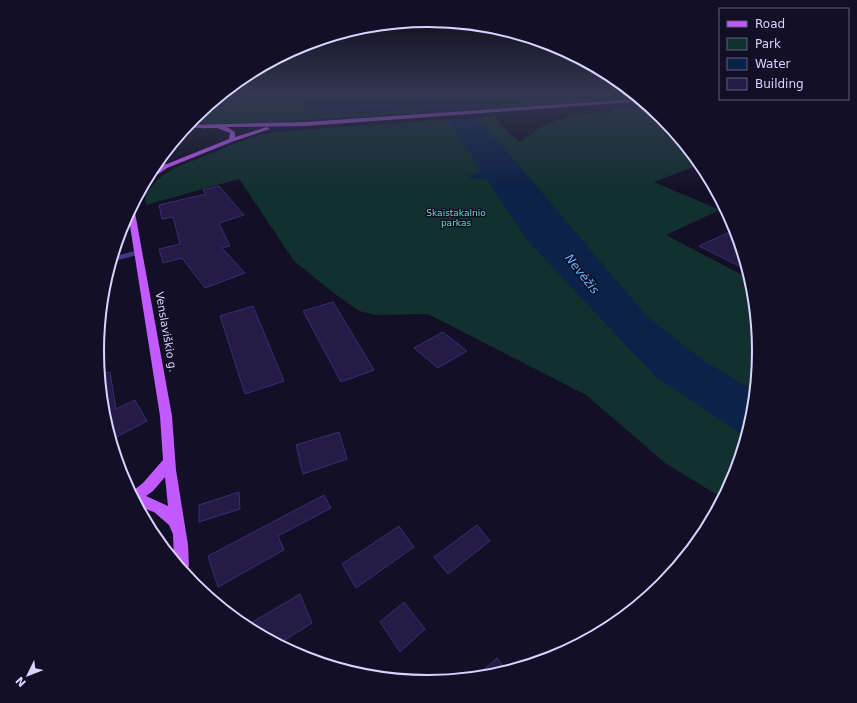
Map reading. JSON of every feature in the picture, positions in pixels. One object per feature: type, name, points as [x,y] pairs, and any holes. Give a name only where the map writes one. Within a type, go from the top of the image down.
[{"type":"main road","points":[[217,126],[233,132],[232,140]]},
{"type":"main road","points":[[195,127],[226,126]]},
{"type":"main road","points":[[158,172],[168,166],[232,140],[262,130],[292,126]]},
{"type":"main road","points":[[162,166],[168,166]]},
{"type":"main road","name":"Venslaviškio g.","points":[[133,217],[166,416],[180,560]]},
{"type":"main road","points":[[137,496],[148,487],[170,462]]},
{"type":"main road","points":[[140,500],[147,501],[158,506],[166,512],[178,526]]},
{"type":"street","points":[[200,126],[204,127]]},
{"type":"street","points":[[118,258],[138,252]]},
{"type":"green space","name":"Skaistakalnio parkas","points":[[361,126],[503,126],[520,142],[541,127],[661,126],[695,166],[654,182],[720,210],[666,235],[744,276],[747,288],[753,352],[750,394],[747,415],[736,456],[719,496],[665,463],[586,395],[428,314],[376,315],[359,311],[294,261],[239,179],[146,205],[145,195],[159,179],[170,171],[256,136],[276,132]]},
{"type":"water","name":"Nevėžis","points":[[452,126],[483,126],[646,315],[704,361],[751,389],[747,415],[742,435],[655,376],[528,241],[487,180],[466,177],[482,171]]},
{"type":"building","points":[[219,186],[244,215],[219,223],[230,246],[222,248],[245,273],[205,288],[182,258],[163,263],[159,249],[180,244],[173,217],[162,219],[159,205],[206,194],[203,190]]},
{"type":"building","points":[[730,232],[742,267],[699,246]]},
{"type":"building","points":[[333,302],[374,370],[341,382],[303,311]]},
{"type":"building","points":[[253,306],[284,381],[245,394],[220,316]]},
{"type":"building","points":[[443,332],[467,351],[438,368],[414,348]]},
{"type":"building","points":[[110,372],[116,409],[135,400],[147,421],[116,438],[110,415],[105,373]]},
{"type":"building","points":[[339,432],[347,459],[303,474],[296,445]]},
{"type":"building","points":[[239,492],[240,509],[199,522],[199,505]]},
{"type":"building","points":[[324,495],[331,508],[278,536],[284,550],[218,587],[208,556]]},
{"type":"building","points":[[477,525],[490,541],[448,574],[434,557]]},
{"type":"building","points":[[399,526],[414,547],[356,588],[342,564]]},
{"type":"building","points":[[300,594],[312,623],[282,642],[251,623]]},
{"type":"building","points":[[404,602],[425,629],[400,652],[380,622]]},
{"type":"building","points":[[497,658],[504,667],[492,670],[482,671]]}]
